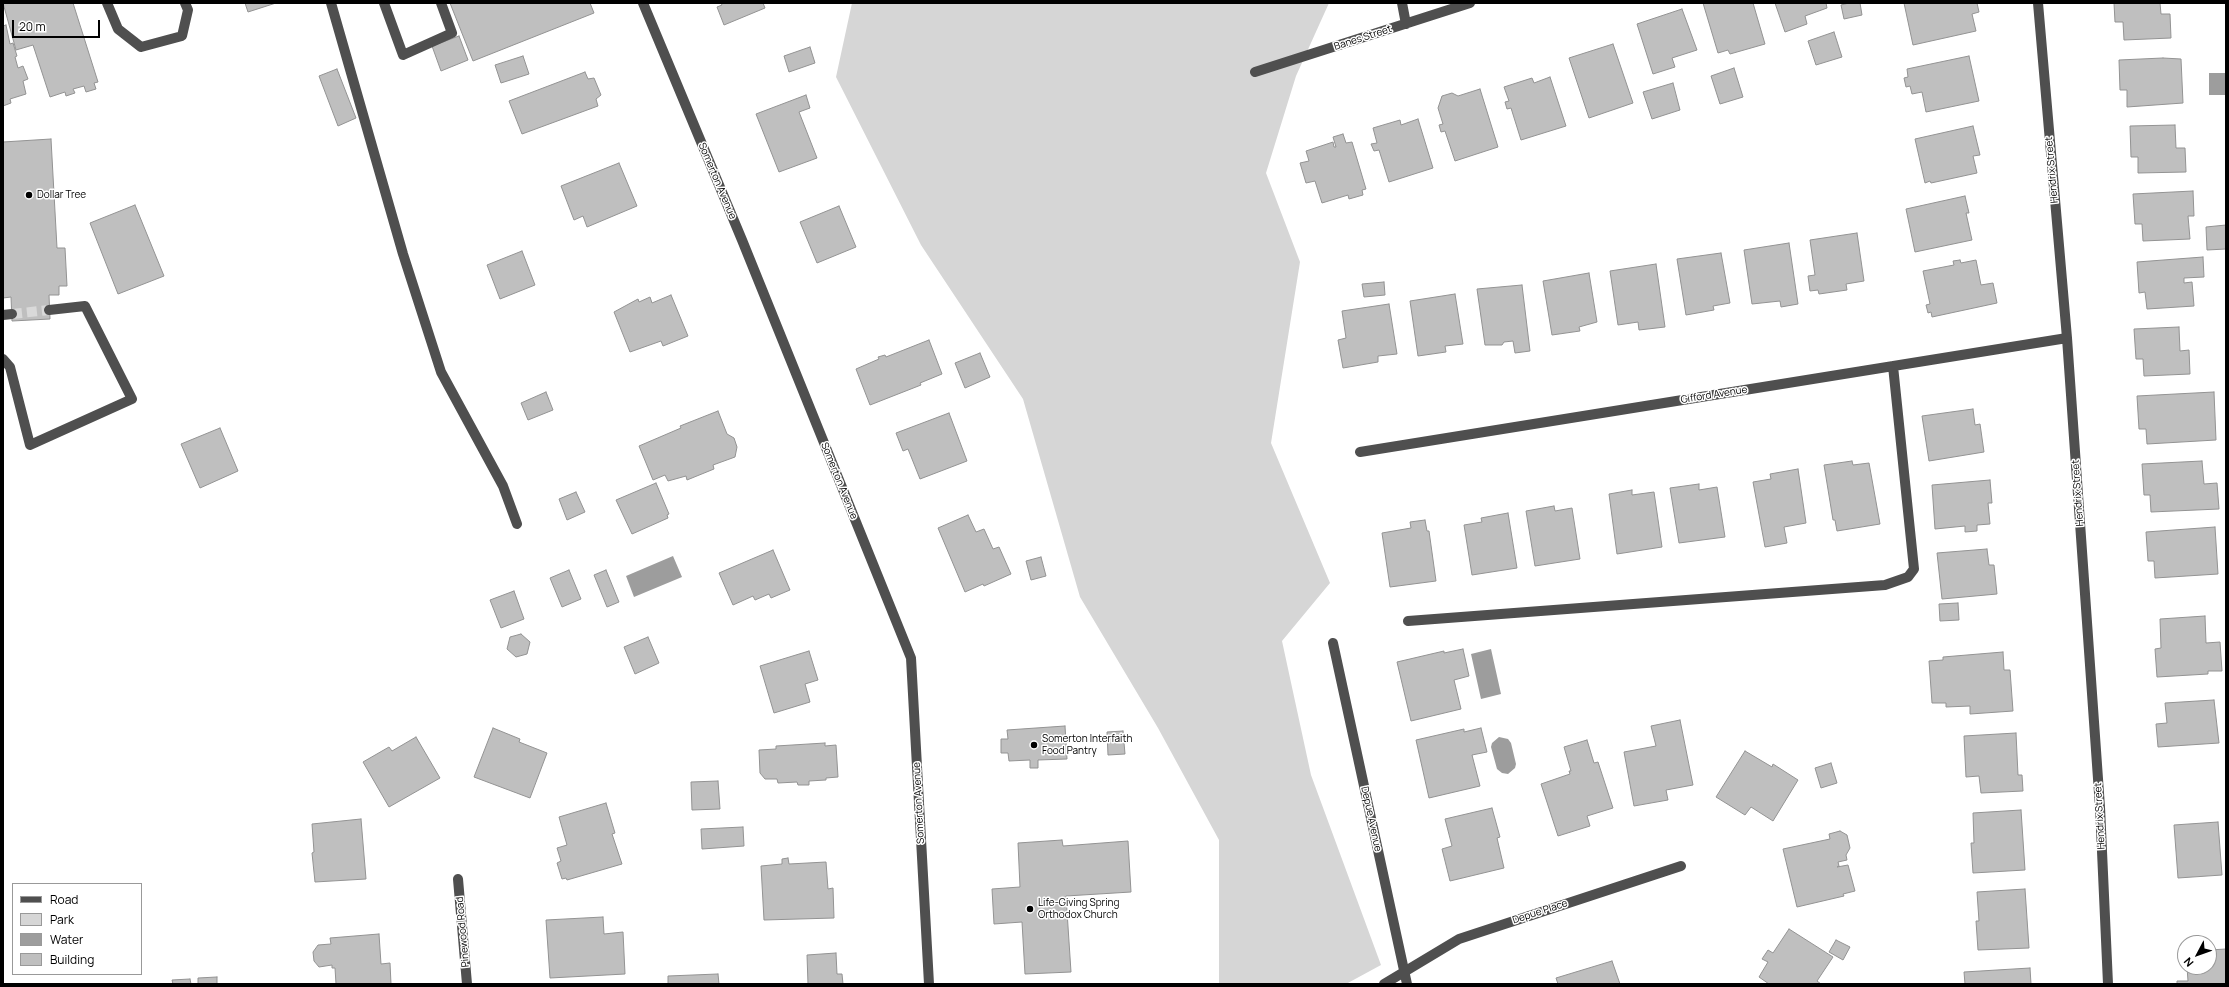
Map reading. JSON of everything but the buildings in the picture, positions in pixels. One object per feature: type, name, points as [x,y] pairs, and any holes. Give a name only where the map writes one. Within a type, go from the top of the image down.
[{"type":"street","points":[[107,3],[118,29],[142,47],[182,36],[188,10],[185,3]]},
{"type":"street","points":[[331,3],[403,254],[441,372],[503,486],[517,524]]},
{"type":"street","points":[[384,3],[403,55],[452,33],[441,3]]},
{"type":"street","name":"Somerton Avenue","points":[[643,3],[748,254],[910,658],[929,984]]},
{"type":"street","points":[[1402,3],[1406,24]]},
{"type":"street","name":"Banes Street","points":[[1255,72],[1406,24],[1452,6],[1470,3]]},
{"type":"street","name":"Hendrix Street","points":[[2038,3],[2067,338],[2100,807],[2108,984]]},
{"type":"street","points":[[3,359],[10,367],[30,445],[132,399],[85,306],[50,310]]},
{"type":"street","name":"Gifford Avenue","points":[[1360,452],[2067,338]]},
{"type":"street","points":[[1408,621],[1877,586],[1898,582],[1908,577],[1914,569],[1893,366]]},
{"type":"street","name":"Depue Avenue","points":[[1333,643],[1407,984]]},
{"type":"street","name":"Depue Place","points":[[1405,973],[1458,939],[1681,866]]},
{"type":"street","name":"Pinewood Road","points":[[458,879],[467,984]]},
{"type":"street","points":[[1384,984],[1405,973]]},
{"type":"green space","points":[[852,3],[1329,3],[1296,76],[1266,173],[1300,262],[1271,443],[1330,583],[1282,641],[1311,775],[1381,965],[1346,984],[1219,984],[1219,840],[1158,728],[1080,597],[1023,399],[921,245],[836,77]]},
{"type":"water","points":[[2209,73],[2226,73],[2226,95],[2209,95]]},
{"type":"water","points":[[673,556],[682,577],[634,597],[626,576]]},
{"type":"water","points":[[1491,649],[1501,694],[1481,699],[1471,654]]},
{"type":"water","points":[[1499,737],[1508,739],[1511,743],[1516,764],[1515,768],[1508,774],[1502,773],[1497,769],[1491,747],[1492,743]]},
{"type":"tunnel","points":[[12,314],[49,310]]},
{"type":"place","name":"Dollar Tree","points":[[29,195]]},
{"type":"place","name":"Somerton Interfaith Food Pantry","points":[[1034,745]]},
{"type":"place","name":"Life-Giving Spring Orthodox Church","points":[[1030,909]]}]
